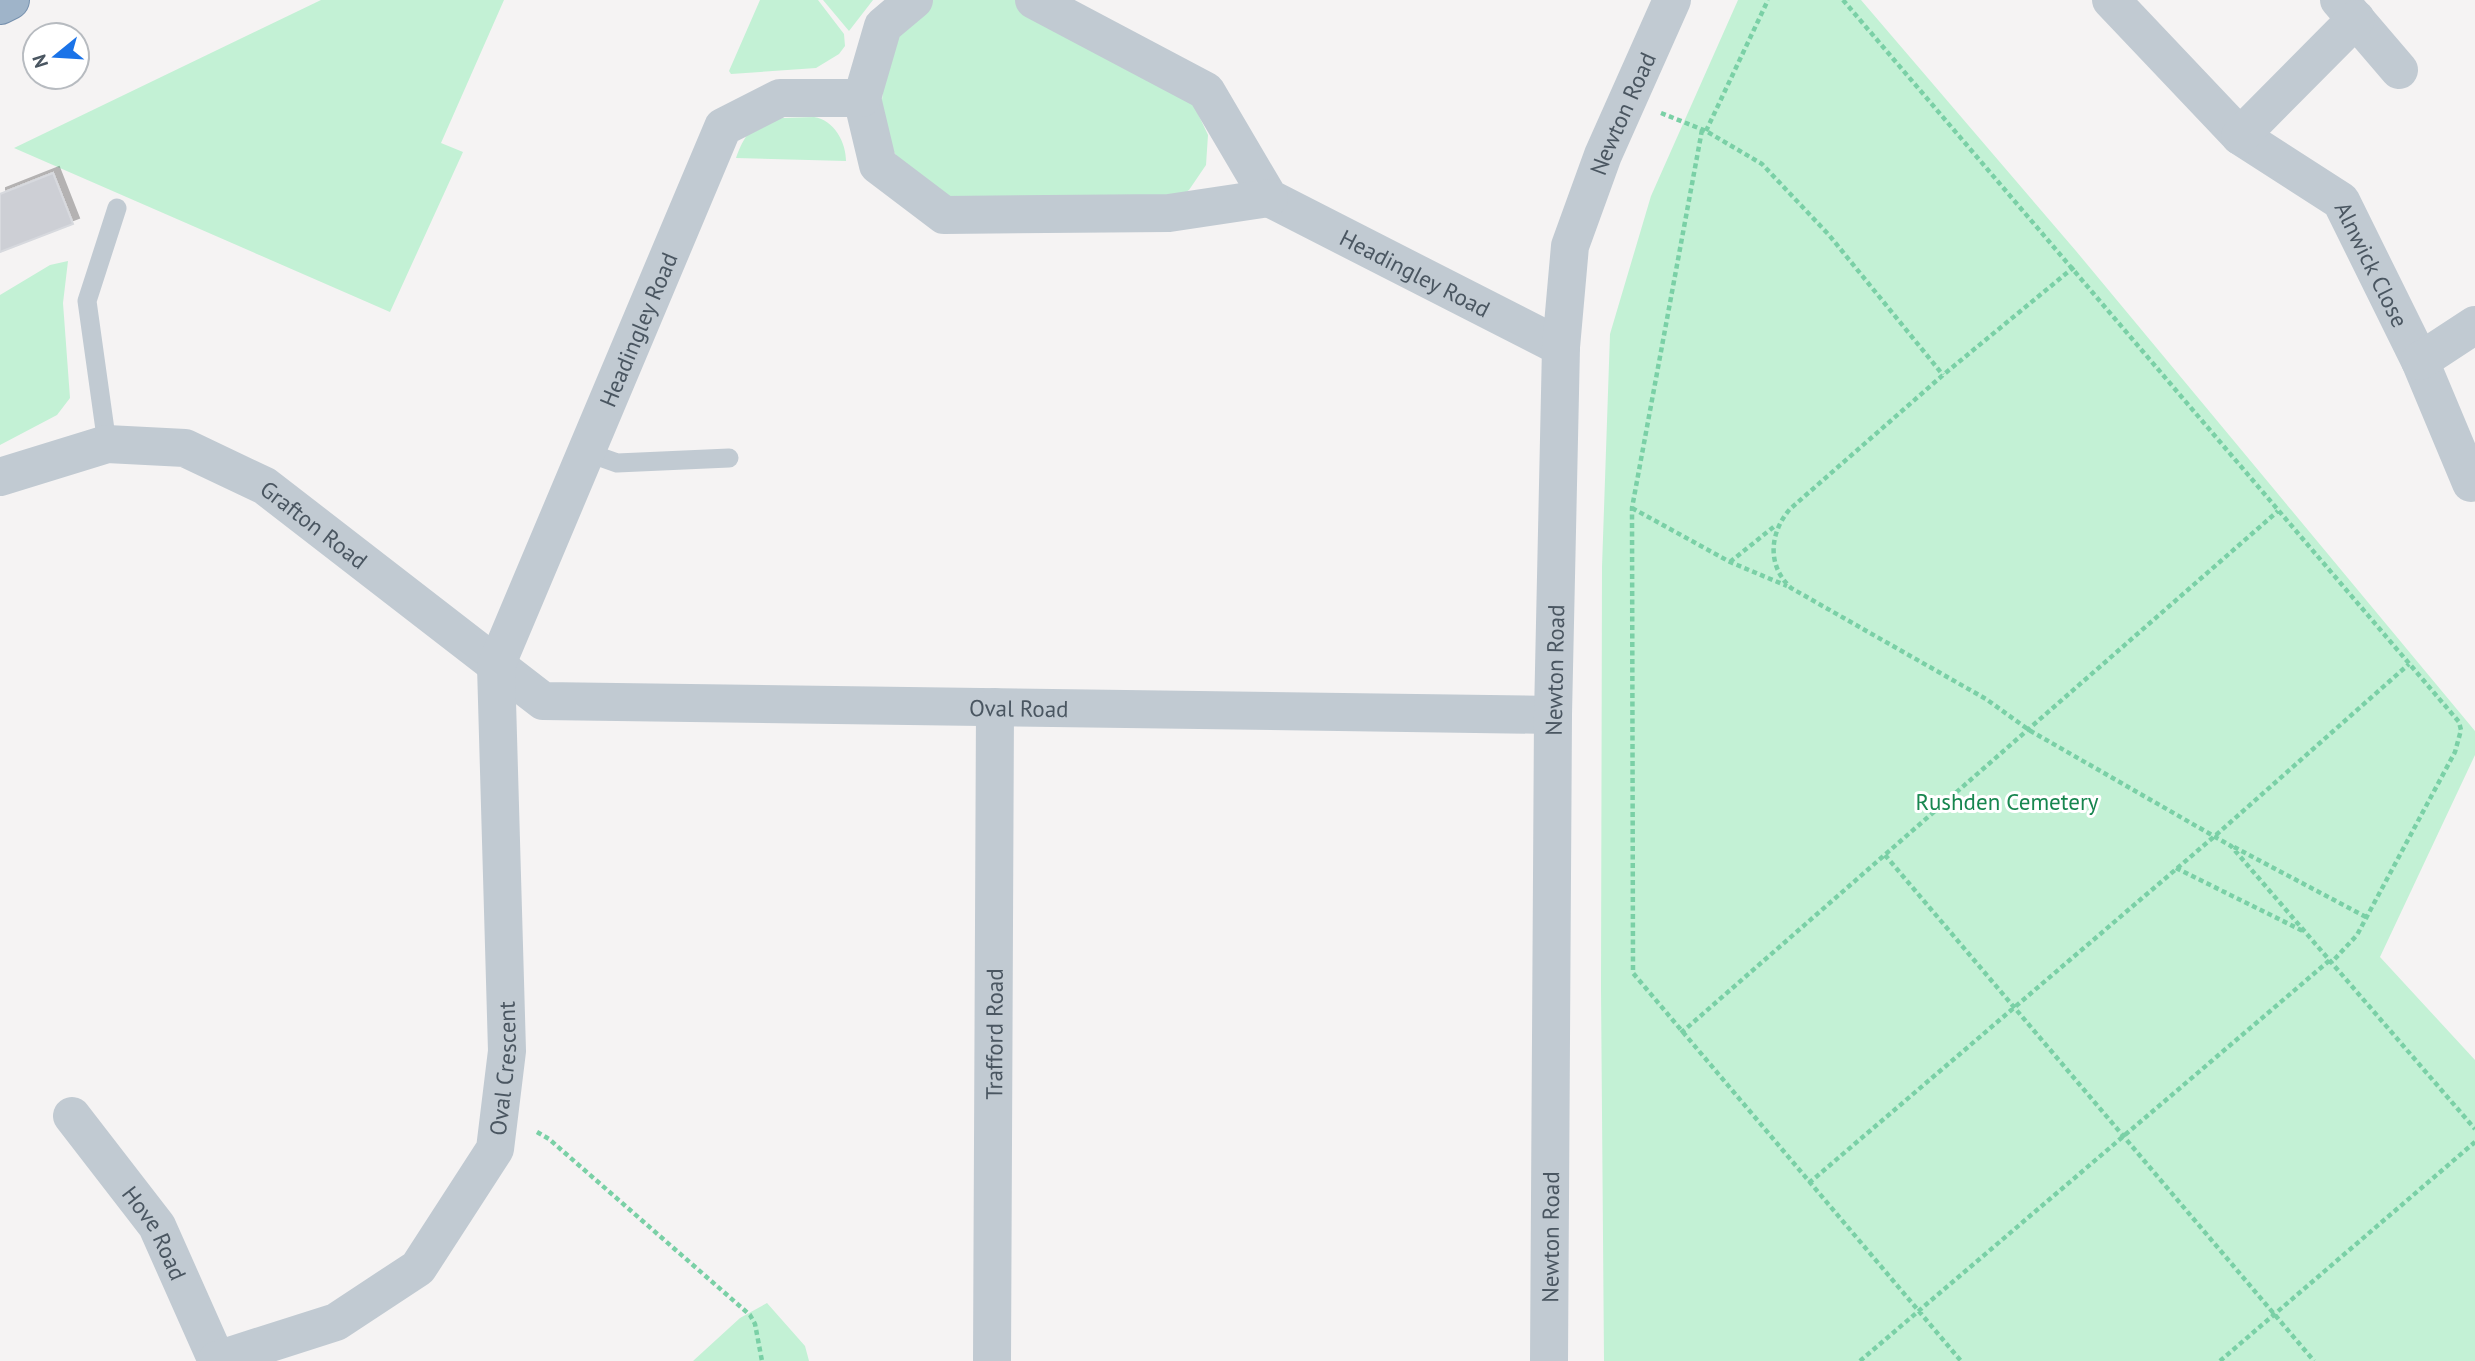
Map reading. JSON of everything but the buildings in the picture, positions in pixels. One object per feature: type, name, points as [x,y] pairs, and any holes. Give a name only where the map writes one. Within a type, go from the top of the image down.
[{"type":"highway","points":[[0,5],[10,0]]},
{"type":"street","points":[[914,0],[883,26],[862,98],[878,165],[944,215],[1169,213],[1269,198],[1206,91],[1034,0]]},
{"type":"street","name":"Newton Road","points":[[1549,1361],[1553,715],[1560,347],[1570,246],[1603,155],[1672,0]]},
{"type":"street","name":"Alnwick Close","points":[[2111,0],[2240,136],[2341,201],[2420,361],[2471,483]]},
{"type":"street","points":[[2240,136],[2347,9],[2399,70]]},
{"type":"street","name":"Headingley Road","points":[[496,666],[723,127],[779,98],[862,98]]},
{"type":"street","name":"Headingley Road","points":[[1269,198],[1560,347]]},
{"type":"street","points":[[2420,361],[2475,325]]},
{"type":"street","name":"Grafton Road","points":[[0,477],[107,444],[185,448],[265,486],[496,666]]},
{"type":"street","name":"Oval Road","points":[[496,666],[543,701],[1553,715]]},
{"type":"street","name":"Oval Crescent","points":[[217,1361],[336,1322],[418,1268],[495,1149],[507,1051],[496,666]]},
{"type":"street","name":"Trafford Road","points":[[992,1361],[995,708]]},
{"type":"street","name":"Hove Road","points":[[72,1115],[157,1226],[217,1361]]},
{"type":"lane","points":[[107,444],[87,301],[117,208]]},
{"type":"lane","points":[[586,452],[617,463],[729,458]]},
{"type":"path","points":[[1768,0],[1704,131],[1632,508],[1633,974],[1961,1361]]},
{"type":"path","points":[[1843,0],[2074,267],[2459,722],[2461,730],[2455,752],[2357,935],[2331,961],[1860,1361]]},
{"type":"path","points":[[1628,100],[1704,131],[1762,164],[1829,236],[1943,375]]},
{"type":"path","points":[[1730,562],[1777,524],[1790,509],[1943,375],[2074,267]]},
{"type":"path","points":[[1632,508],[1730,562],[1790,588],[1986,698],[2029,730],[2231,846],[2475,1129]]},
{"type":"path","points":[[1681,1033],[2278,511]]},
{"type":"path","points":[[1777,524],[1773,540],[1774,555],[1778,569],[1790,588]]},
{"type":"path","points":[[1808,1183],[2216,835],[2410,664]]},
{"type":"path","points":[[2231,846],[2249,852],[2366,917]]},
{"type":"path","points":[[1885,855],[2314,1361]]},
{"type":"path","points":[[2176,868],[2309,934]]},
{"type":"path","points":[[499,1111],[549,1139],[750,1315],[755,1324],[762,1361]]},
{"type":"path","points":[[2220,1361],[2475,1142]]},
{"type":"green space","points":[[321,0],[504,0],[441,143],[463,152],[390,312],[14,148]]},
{"type":"green space","points":[[760,0],[818,0],[844,34],[845,46],[839,54],[816,68],[731,74],[729,71]]},
{"type":"green space","points":[[823,0],[873,0],[849,31]]},
{"type":"green space","points":[[932,0],[1025,0],[1192,101],[1208,135],[1206,165],[1189,190],[1175,199],[957,203],[908,177],[879,125],[889,40]]},
{"type":"green space","name":"Rushden Cemetery","points":[[1738,0],[1861,0],[2076,251],[2475,731],[2475,755],[2380,957],[2475,1060],[2475,1361],[1604,1361],[1602,567],[1610,334],[1651,196]]},
{"type":"green space","points":[[814,117],[827,122],[838,133],[846,161],[736,158],[749,132],[757,125],[775,119]]},
{"type":"green space","points":[[68,261],[63,303],[70,398],[57,415],[0,445],[0,295],[50,265]]},
{"type":"green space","points":[[767,1303],[805,1346],[809,1361],[693,1361],[740,1318]]}]
